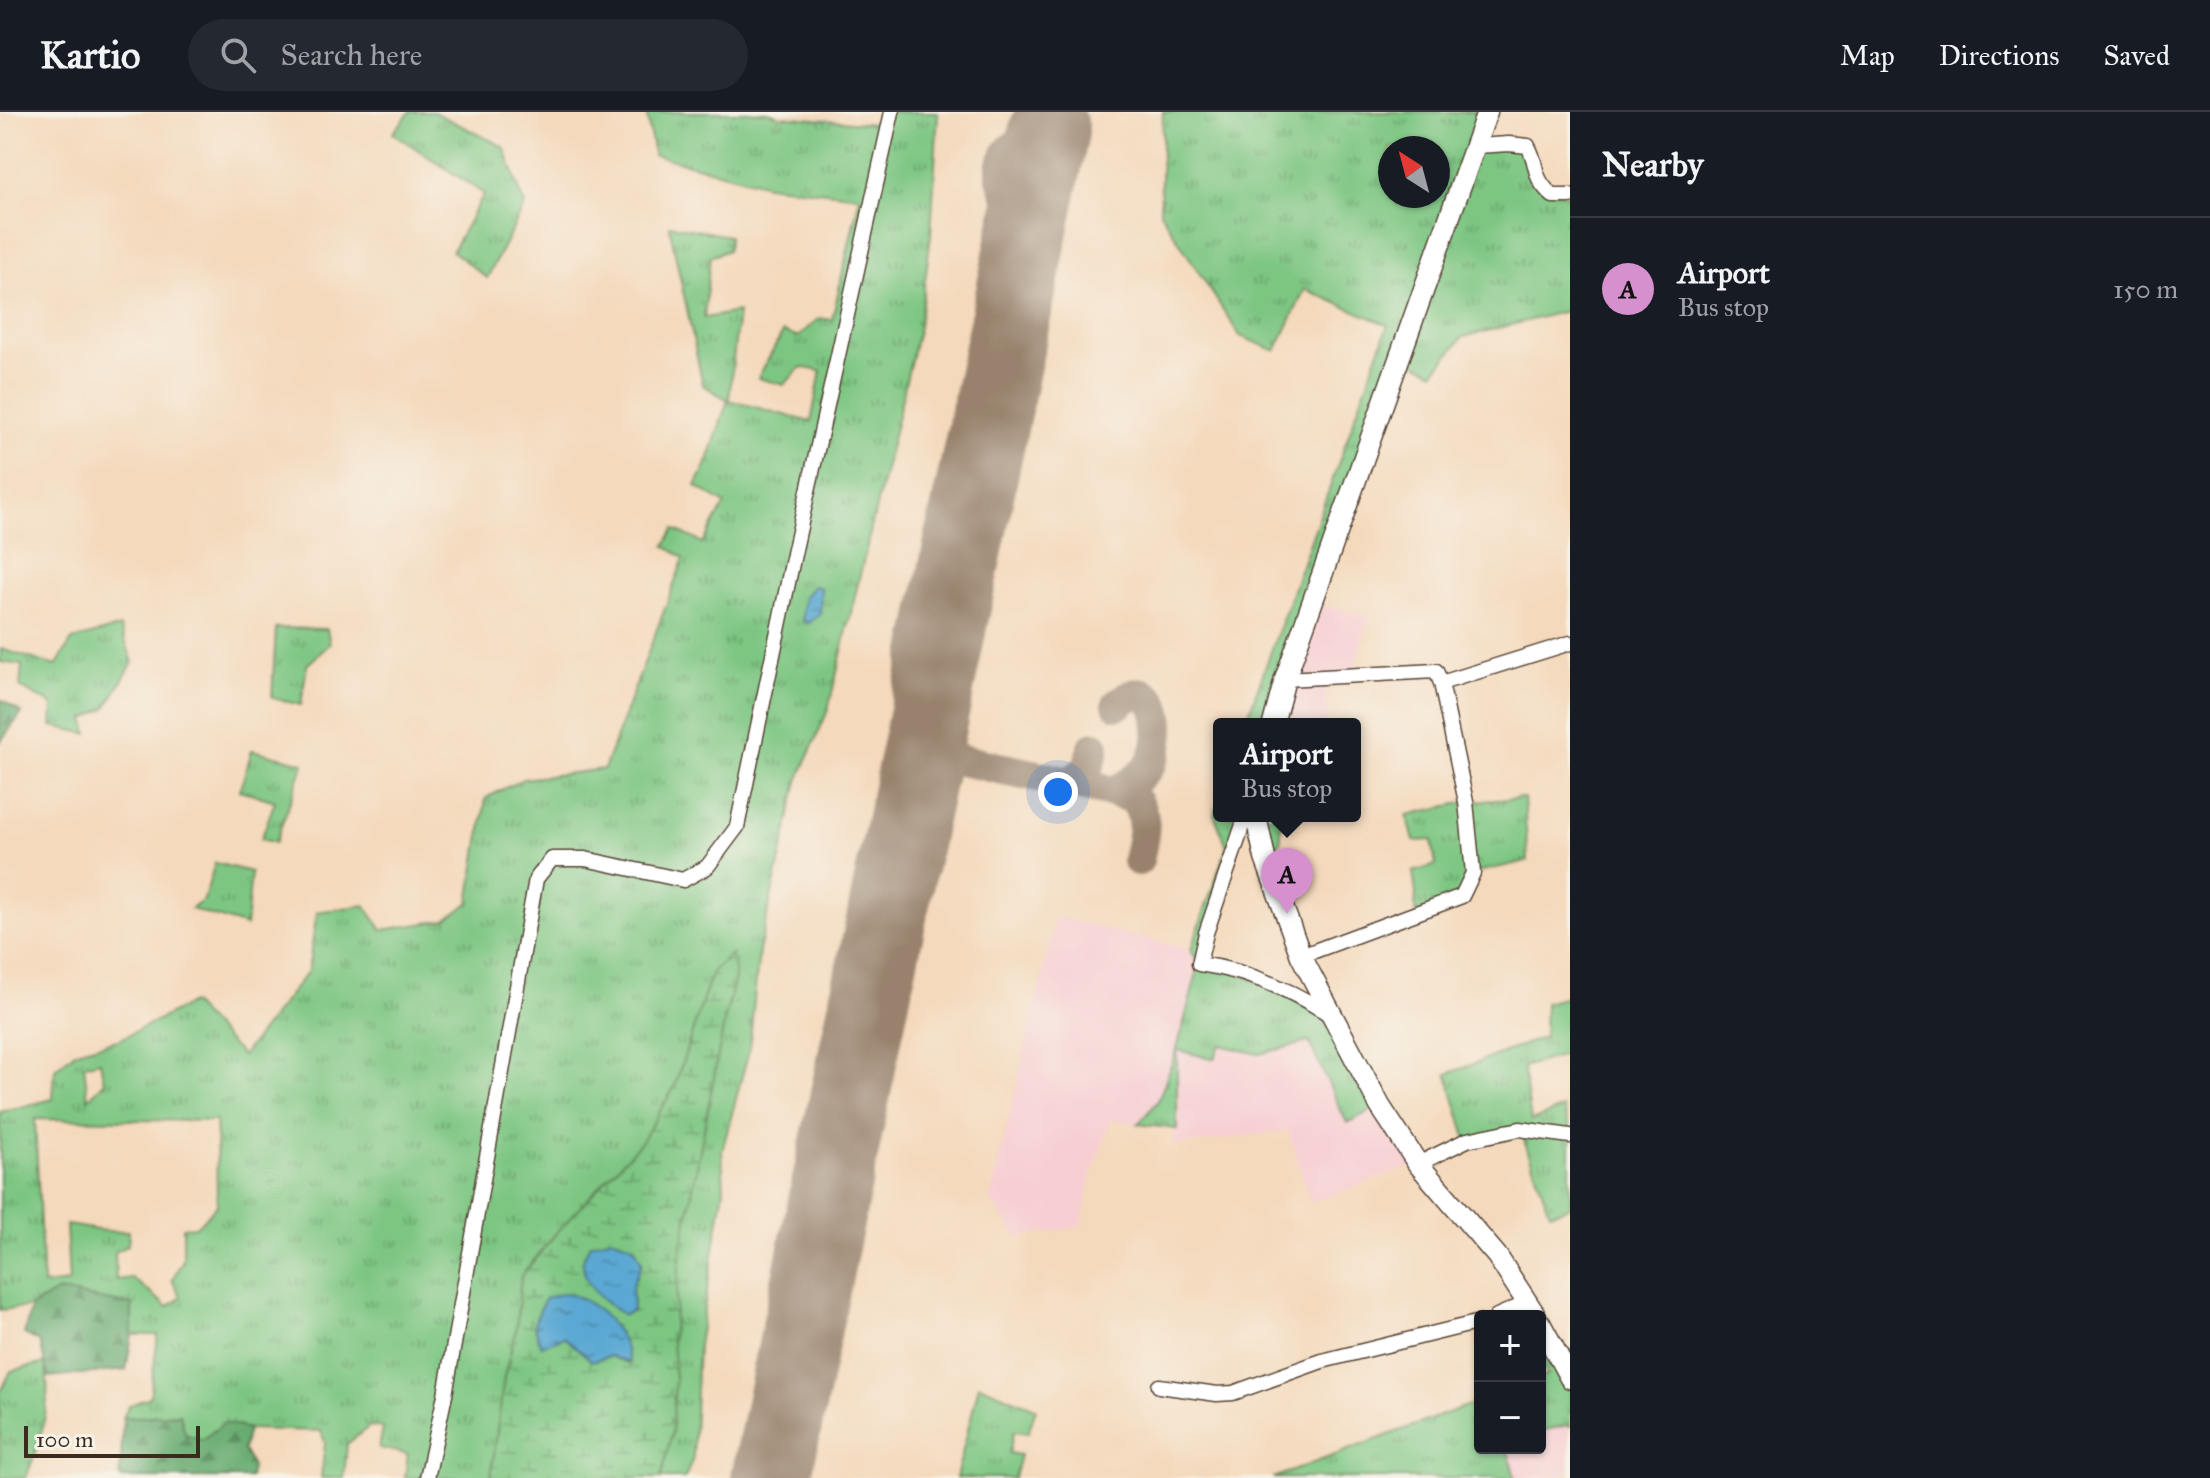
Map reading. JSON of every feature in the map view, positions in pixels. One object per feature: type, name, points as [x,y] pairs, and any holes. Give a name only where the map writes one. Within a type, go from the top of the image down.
[{"type":"main road","points":[[1275,718],[1285,679],[1487,112]]},
{"type":"main road","points":[[1257,822],[1265,858],[1301,956],[1380,1106],[1418,1164],[1497,1256],[1532,1309]]},
{"type":"main road","points":[[1546,1334],[1570,1378]]},
{"type":"street","points":[[427,1478],[445,1395],[536,879],[552,859],[585,859],[683,880],[707,867],[737,827],[892,112]]},
{"type":"street","points":[[1476,146],[1528,146],[1543,188],[1553,196],[1570,196]]},
{"type":"street","points":[[1441,683],[1570,643]]},
{"type":"street","points":[[1285,679],[1436,671],[1466,802],[1473,873],[1462,896],[1301,956]]},
{"type":"street","points":[[1244,822],[1206,933],[1199,964],[1225,967],[1292,991],[1330,1014]]},
{"type":"street","points":[[1418,1164],[1467,1140],[1520,1129],[1570,1136]]},
{"type":"street","points":[[1159,1386],[1217,1394],[1233,1393],[1322,1361],[1474,1323]]},
{"type":"shaded area","points":[[1312,603],[1369,616],[1352,676],[1325,678],[1328,718],[1283,718]]},
{"type":"shaded area","points":[[1056,917],[1191,950],[1199,964],[1220,1045],[1259,1054],[1309,1042],[1347,1122],[1380,1106],[1418,1164],[1311,1202],[1288,1130],[1172,1146],[1179,1108],[1177,1053],[1158,1102],[1138,1124],[1111,1120],[1090,1180],[1082,1226],[1017,1237],[990,1199]]},
{"type":"shaded area","points":[[1569,1425],[1570,1472],[1550,1478],[1515,1478],[1509,1454],[1546,1454],[1546,1430]]},
{"type":"green space","points":[[410,112],[434,112],[504,147],[525,205],[487,278],[452,251],[484,194],[393,133]]},
{"type":"green space","points":[[646,112],[768,112],[780,116],[876,124],[879,112],[938,112],[931,235],[919,326],[828,710],[798,781],[759,951],[749,1050],[722,1151],[724,1189],[698,1345],[693,1458],[685,1478],[405,1478],[408,1454],[379,1448],[383,1428],[370,1426],[347,1444],[344,1478],[321,1478],[325,1443],[321,1431],[248,1429],[224,1423],[203,1440],[185,1434],[180,1414],[123,1418],[128,1406],[150,1397],[158,1335],[132,1335],[132,1305],[58,1291],[31,1307],[0,1310],[0,1112],[53,1099],[55,1069],[76,1051],[121,1039],[191,1003],[242,1056],[308,971],[317,912],[365,905],[382,930],[445,920],[469,903],[486,798],[523,779],[604,769],[684,558],[665,546],[674,529],[703,543],[725,504],[696,486],[708,461],[728,400],[703,385],[669,225],[729,236],[728,250],[710,257],[704,318],[738,312],[729,400],[811,422],[821,371],[801,367],[784,385],[758,378],[783,332],[798,337],[819,318],[832,320],[860,196],[767,185],[654,155]],"holes":[[[100,1061],[104,1083],[88,1099],[84,1065]],[[35,1119],[216,1121],[217,1205],[197,1226],[183,1227],[183,1260],[172,1280],[181,1297],[168,1307],[132,1278],[116,1280],[115,1252],[128,1245],[129,1231],[66,1225],[69,1282],[43,1285]]]},
{"type":"green space","points":[[1163,112],[1487,112],[1477,146],[1528,146],[1543,188],[1570,196],[1570,310],[1463,337],[1434,372],[1400,355],[1285,678],[1297,679],[1284,718],[1247,718],[1388,325],[1305,289],[1276,351],[1240,336],[1160,212]]},
{"type":"green space","points":[[120,627],[133,662],[106,708],[85,719],[88,734],[52,726],[53,705],[20,687],[22,665],[0,662],[1,649],[56,666],[72,640]]},
{"type":"green space","points":[[276,628],[327,629],[330,644],[307,665],[301,705],[272,698]]},
{"type":"green space","points":[[0,699],[22,713],[0,742]]},
{"type":"green space","points":[[252,750],[304,763],[275,843],[261,839],[275,801],[240,790]]},
{"type":"green space","points":[[1524,798],[1528,861],[1473,873],[1462,896],[1415,913],[1413,872],[1436,865],[1432,840],[1414,841],[1407,815],[1466,802]]},
{"type":"green space","points":[[1217,822],[1244,822],[1199,964],[1225,967],[1330,1014],[1380,1106],[1347,1123],[1309,1042],[1259,1054],[1220,1045],[1214,1059],[1177,1050],[1177,1129],[1138,1124],[1158,1101],[1177,1049],[1199,965],[1191,950],[1227,846]]},
{"type":"green space","points":[[1257,822],[1281,822],[1281,841],[1265,858]]},
{"type":"green space","points":[[215,863],[251,872],[246,926],[191,909],[204,900]]},
{"type":"green space","points":[[732,953],[735,978],[680,1257],[672,1342],[675,1379],[672,1432],[661,1478],[567,1478],[559,1475],[556,1478],[491,1478],[504,1377],[516,1330],[521,1276],[557,1232],[642,1141],[674,1088],[712,972]],"holes":[[[582,1262],[642,1263],[632,1286],[633,1310]],[[564,1337],[628,1363],[610,1356],[592,1361]]]},
{"type":"green space","points":[[1570,996],[1570,1053],[1523,1067],[1531,1121],[1563,1108],[1570,1128],[1570,1207],[1550,1213],[1520,1129],[1467,1140],[1447,1074],[1544,1037],[1545,1003]]},
{"type":"green space","points":[[58,1291],[132,1305],[132,1335],[126,1370],[48,1377],[40,1342],[24,1334],[31,1307]]},
{"type":"green space","points":[[1546,1334],[1570,1378],[1570,1427],[1546,1430]]},
{"type":"green space","points":[[45,1363],[46,1407],[26,1478],[0,1478],[0,1393],[11,1371]]},
{"type":"green space","points":[[979,1385],[1036,1408],[1028,1433],[1014,1431],[1009,1453],[1020,1455],[1014,1478],[956,1478]]},
{"type":"green space","points":[[1474,1403],[1474,1454],[1509,1454],[1515,1478],[1273,1478]]},
{"type":"green space","points":[[180,1414],[185,1434],[202,1440],[224,1423],[248,1429],[243,1450],[252,1466],[250,1478],[120,1478],[123,1418]]},
{"type":"water","points":[[814,586],[821,588],[820,614],[809,623],[802,620],[804,597]]},
{"type":"water","points":[[612,1238],[634,1246],[642,1263],[632,1286],[633,1310],[624,1315],[597,1294],[584,1272],[583,1261],[590,1244]]},
{"type":"water","points":[[564,1293],[587,1302],[607,1319],[622,1340],[628,1363],[610,1356],[592,1361],[564,1337],[541,1346],[534,1324],[545,1298]]},
{"type":"taxiway","points":[[1025,244],[1002,178],[1004,160],[1012,148],[1024,142],[1049,145],[1063,165],[1058,185],[1030,219]]},
{"type":"taxiway","points":[[911,795],[924,765],[942,756],[1113,792],[1149,766],[1155,753],[1159,724],[1151,700],[1143,694],[1132,695],[1118,704]]},
{"type":"taxiway","points":[[926,725],[930,744],[942,756]]},
{"type":"taxiway","points":[[1067,782],[1086,769],[1094,747]]},
{"type":"taxiway","points":[[1113,792],[1132,797],[1141,812],[1144,827],[1138,860]]},
{"type":"runway","points":[[771,1478],[1049,131]]},
{"type":"place","name":"Airport","points":[[1287,914]]}]
